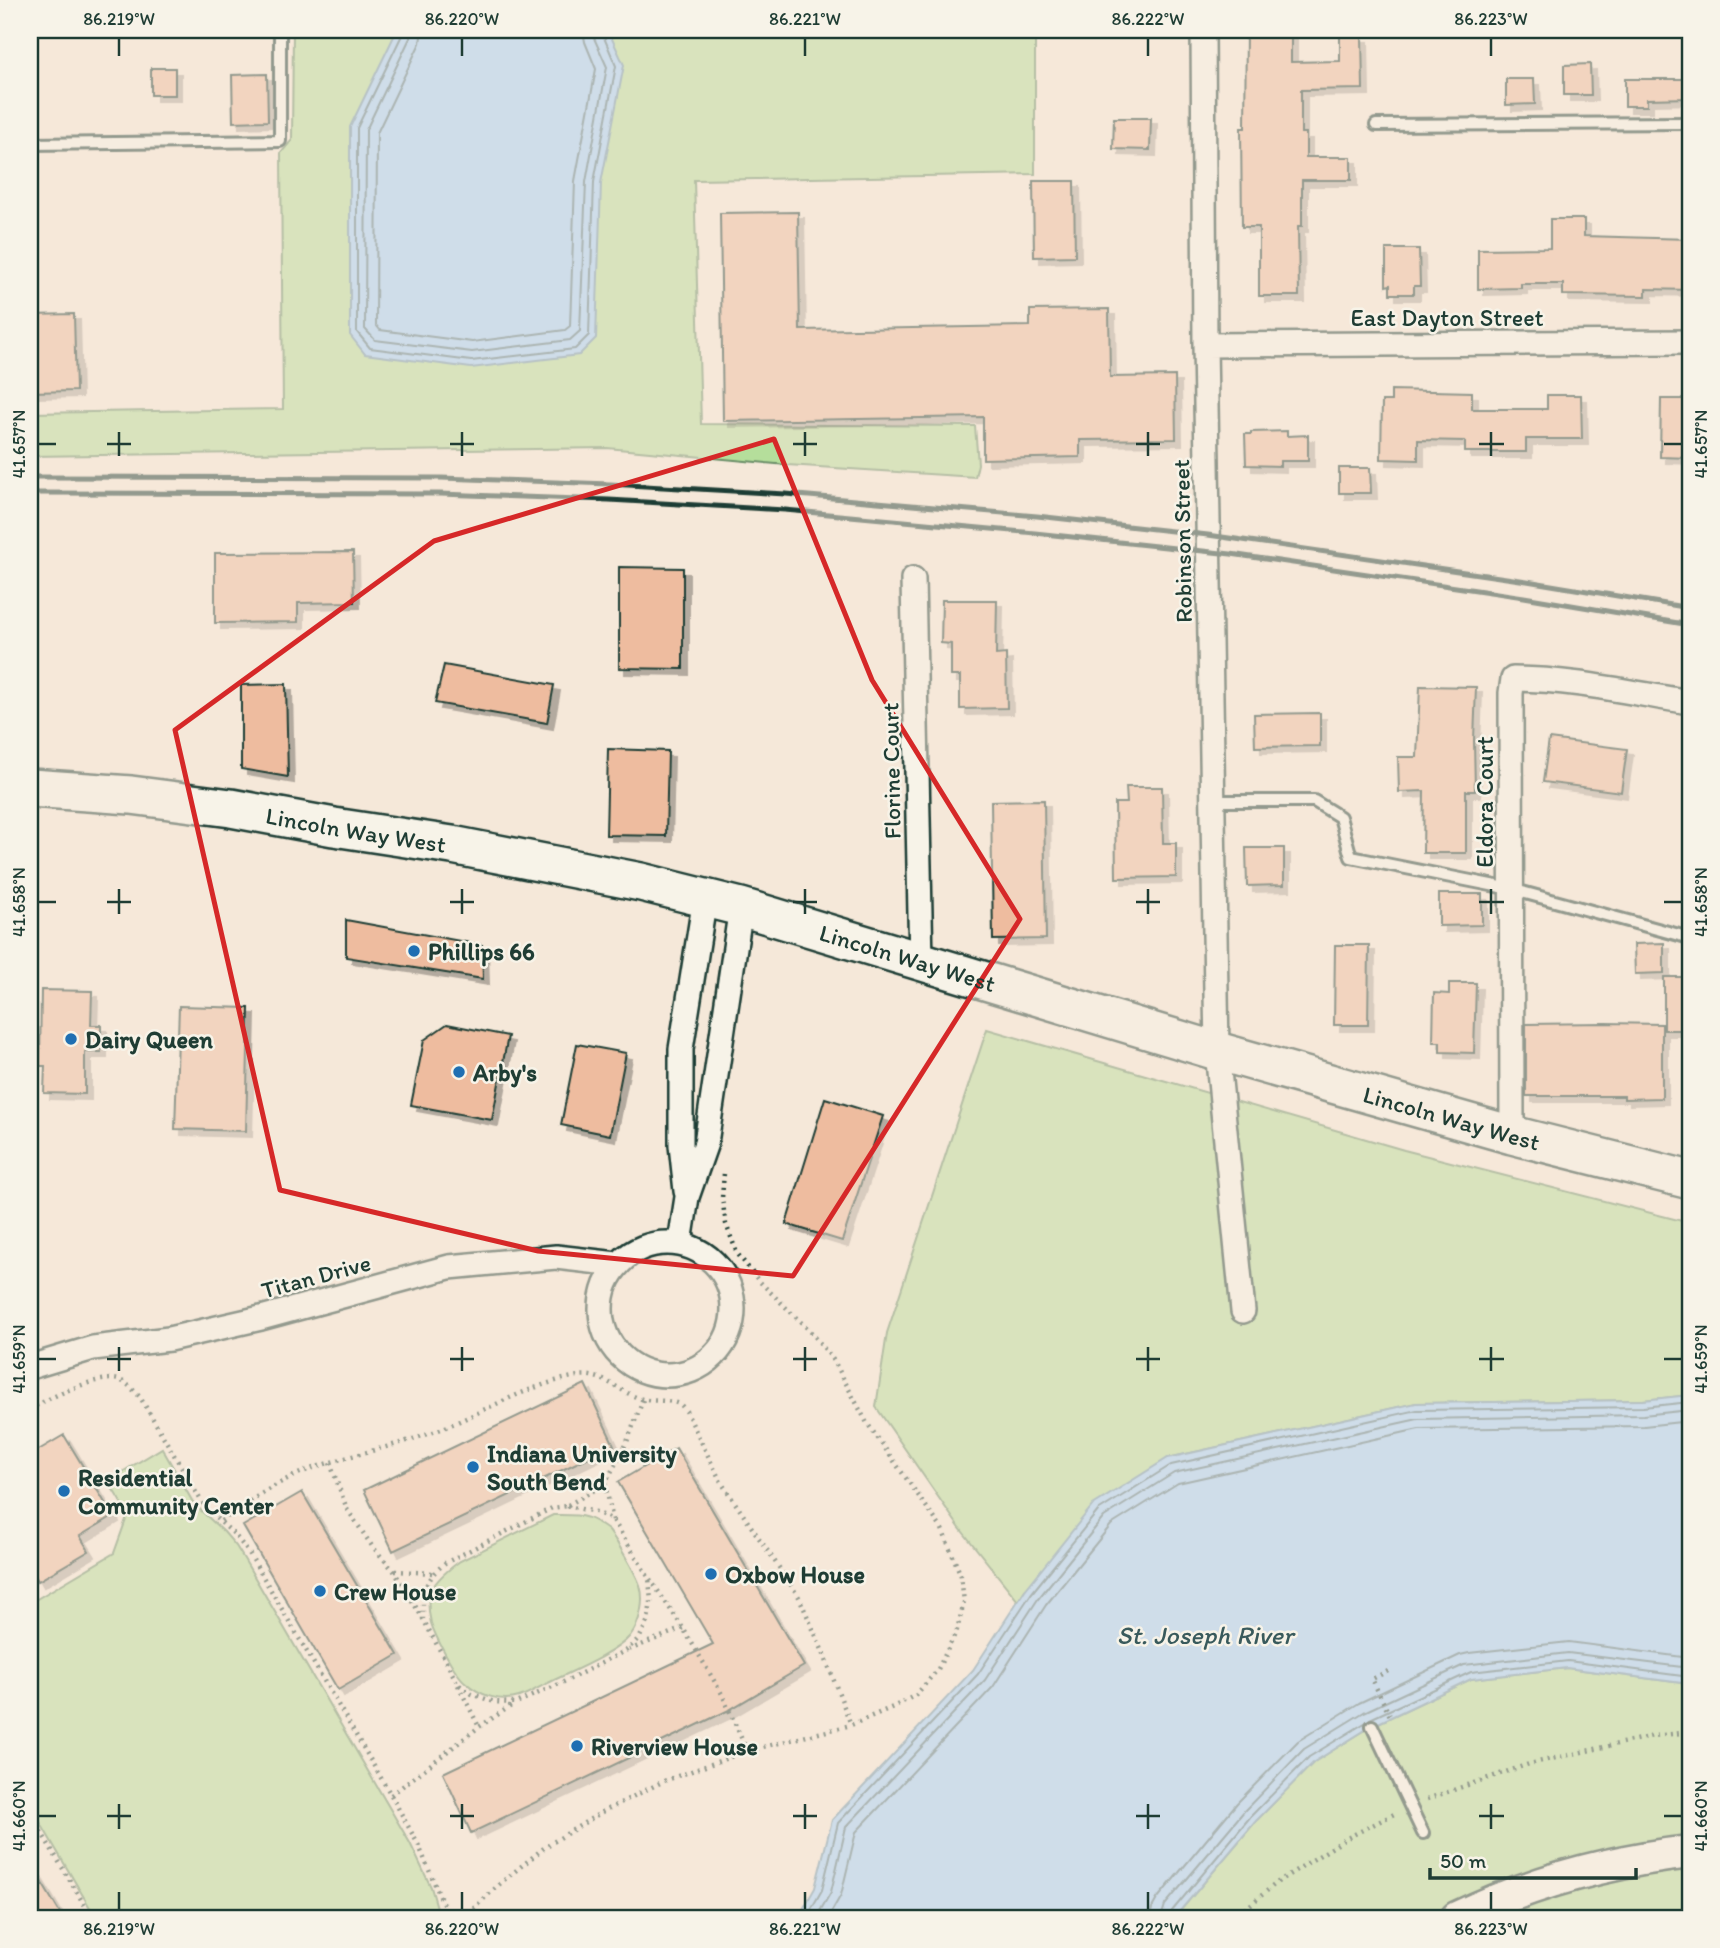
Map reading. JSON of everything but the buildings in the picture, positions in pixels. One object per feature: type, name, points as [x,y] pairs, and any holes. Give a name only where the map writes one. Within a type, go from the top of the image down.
[{"type":"main road","name":"Lincoln Way West","points":[[30,788],[131,795],[231,808],[452,845],[641,882],[741,907],[1217,1051],[1511,1135],[1690,1180]]},
{"type":"street","name":"Robinson Street","points":[[1203,30],[1205,345],[1217,1051],[1242,1311]]},
{"type":"street","name":"East Dayton Street","points":[[1205,345],[1690,342]]},
{"type":"street","name":"Florine Court","points":[[912,579],[921,962]]},
{"type":"street","name":"Eldora Court","points":[[1511,1135],[1513,679],[1589,686],[1690,702]]},
{"type":"street","points":[[687,1198],[681,1145],[681,1049],[705,898]]},
{"type":"street","points":[[680,1243],[687,1198],[706,1143],[741,907]]},
{"type":"street","points":[[658,1243],[680,1243],[702,1251],[718,1266],[731,1288],[734,1311],[730,1332],[721,1349],[702,1366],[679,1374],[654,1374],[629,1364],[614,1349],[602,1326],[600,1302],[606,1281],[618,1264],[637,1249],[658,1243]]},
{"type":"street","name":"Titan Drive","points":[[30,1367],[93,1348],[169,1339],[261,1318],[449,1268],[556,1257],[618,1264]]},
{"type":"street","points":[[1457,1918],[1530,1888],[1608,1865],[1690,1852]]},
{"type":"lane","points":[[30,144],[280,141],[280,30]]},
{"type":"lane","points":[[1376,125],[1690,123]]},
{"type":"lane","points":[[1212,801],[1314,801],[1340,817],[1351,857],[1511,889],[1690,938]]},
{"type":"lane","points":[[1372,1726],[1423,1833]]},
{"type":"path","points":[[463,1918],[545,1847],[602,1812],[664,1781],[747,1752],[851,1725],[916,1695],[938,1669],[957,1630],[964,1602],[961,1576],[942,1529],[867,1423],[834,1361],[812,1333],[758,1280],[737,1253],[726,1224],[722,1198],[724,1166]]},
{"type":"path","points":[[221,1521],[270,1488],[299,1473],[426,1435],[514,1396],[579,1376],[592,1376],[608,1381],[623,1392],[643,1400],[678,1404],[687,1411],[722,1482],[799,1597],[851,1725]]},
{"type":"path","points":[[30,1409],[86,1384],[104,1379],[116,1379],[127,1384],[140,1397],[206,1509],[234,1534],[249,1553],[419,1846],[449,1918]]},
{"type":"path","points":[[567,1506],[605,1484],[627,1442],[643,1400]]},
{"type":"path","points":[[330,1463],[347,1508],[372,1546],[394,1571],[423,1619],[479,1727]]},
{"type":"path","points":[[605,1484],[613,1520],[722,1694],[747,1752]]},
{"type":"path","points":[[423,1619],[423,1599],[427,1584],[445,1563],[552,1508],[567,1506],[596,1512],[613,1520]]},
{"type":"path","points":[[394,1571],[434,1573]]},
{"type":"path","points":[[627,1650],[640,1637],[648,1620],[651,1602],[649,1578]]},
{"type":"path","points":[[391,1795],[479,1727],[516,1703],[627,1650],[683,1628]]},
{"type":"path","points":[[458,1684],[472,1694],[494,1702],[516,1703]]},
{"type":"path","points":[[1234,1918],[1279,1881],[1347,1838],[1409,1805],[1529,1764],[1653,1736],[1690,1732]]},
{"type":"path","points":[[30,1813],[92,1918]]},
{"type":"highlighted area","points":[[774,439],[872,680],[1020,919],[793,1276],[538,1251],[280,1190],[175,730],[434,541]]},
{"type":"green space","points":[[293,30],[1035,30],[1035,174],[694,180],[701,424],[975,426],[978,464],[975,477],[787,465],[607,448],[30,456],[30,413],[283,409],[281,153],[292,140]]},
{"type":"green space","points":[[987,1029],[1404,1150],[1690,1223],[1690,1395],[1643,1400],[1416,1403],[1168,1458],[1025,1590],[1018,1601],[959,1527],[876,1407],[887,1333]]},
{"type":"green space","points":[[162,1448],[194,1504],[224,1532],[244,1559],[410,1843],[431,1887],[440,1918],[96,1918],[30,1805],[30,1599],[35,1600],[114,1553],[128,1514],[109,1483],[116,1480],[114,1477]]},
{"type":"green space","points":[[553,1515],[585,1517],[608,1530],[640,1585],[642,1605],[639,1618],[634,1631],[623,1643],[592,1662],[519,1697],[490,1697],[465,1682],[456,1671],[431,1623],[429,1596],[442,1576],[460,1561]]},
{"type":"green space","points":[[1567,1668],[1690,1684],[1690,1918],[1174,1918],[1256,1821],[1314,1762],[1372,1726],[1471,1679]]},
{"type":"water","points":[[397,30],[608,30],[624,65],[601,183],[596,338],[579,355],[471,368],[365,354],[350,335],[350,127]]},
{"type":"water","name":"St. Joseph River","points":[[1690,1395],[1690,1684],[1567,1668],[1471,1679],[1372,1726],[1314,1762],[1256,1821],[1174,1918],[798,1918],[815,1888],[832,1820],[973,1670],[1025,1590],[1093,1505],[1168,1458],[1416,1403],[1643,1400]]},
{"type":"railway","points":[[30,477],[441,478],[786,494],[1037,516],[1208,535],[1527,581],[1690,608]]},
{"type":"railway","points":[[30,493],[440,494],[785,510],[1231,554],[1524,597],[1690,625]]},
{"type":"place","name":"Phillips 66","points":[[414,951]]},
{"type":"place","name":"Dairy Queen","points":[[71,1039]]},
{"type":"place","name":"Arby's","points":[[459,1072]]},
{"type":"place","name":"Indiana University South Bend","points":[[473,1467]]},
{"type":"place","name":"Residential Community Center","points":[[64,1491]]},
{"type":"place","name":"Oxbow House","points":[[711,1574]]},
{"type":"place","name":"Crew House","points":[[320,1591]]},
{"type":"place","name":"Riverview House","points":[[577,1746]]}]
